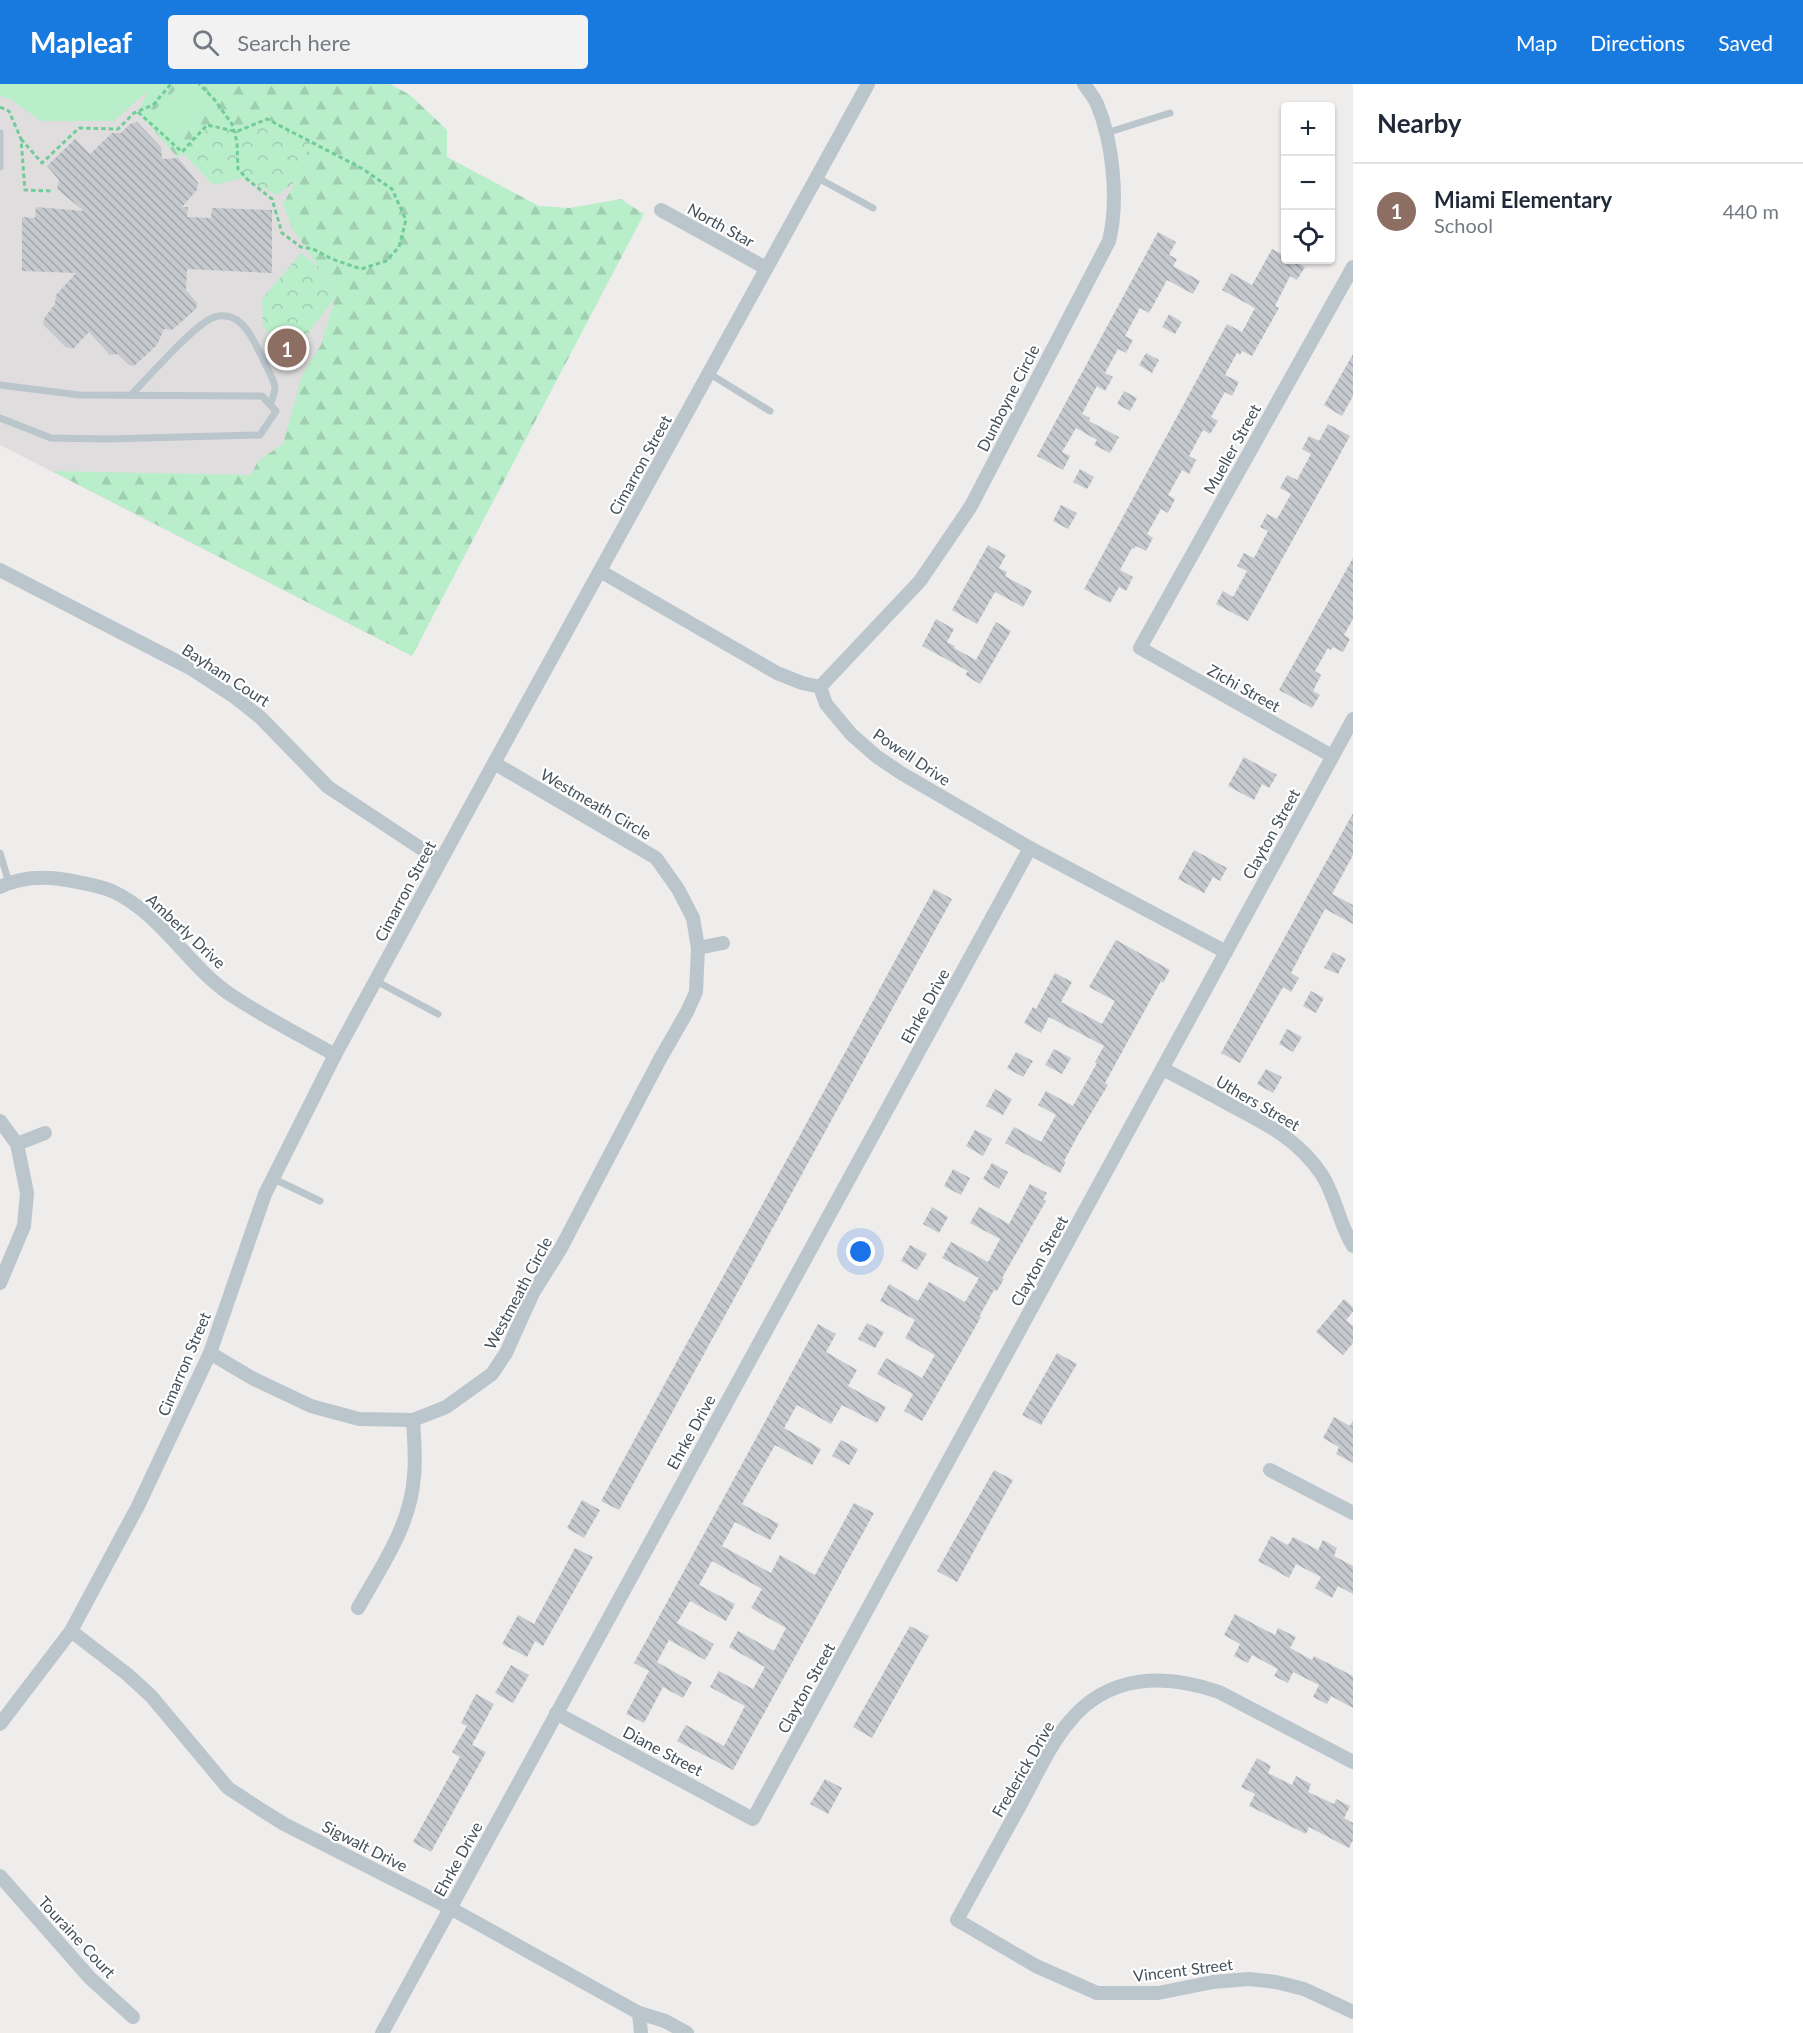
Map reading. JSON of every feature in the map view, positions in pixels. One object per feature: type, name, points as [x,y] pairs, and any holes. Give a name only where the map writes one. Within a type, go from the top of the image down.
[{"type":"street","name":"Cimarron Street","points":[[0,1724],[71,1631],[138,1506],[210,1353],[272,1178],[335,1055],[868,84]]},
{"type":"street","name":"Dunboyne Circle","points":[[820,687],[920,581],[971,506],[1109,241],[1114,221],[1115,188],[1106,133],[1096,102],[1084,84]]},
{"type":"street","name":"North Star","points":[[661,210],[766,268]]},
{"type":"street","name":"Mueller Street","points":[[1140,648],[1353,267]]},
{"type":"street","name":"Bayham Court","points":[[0,570],[190,668],[236,698],[261,717],[328,787],[440,861]]},
{"type":"street","points":[[600,571],[777,673],[820,687]]},
{"type":"street","name":"Zichi Street","points":[[1140,648],[1332,756]]},
{"type":"street","name":"Powell Drive","points":[[820,687],[826,704],[851,734],[876,756],[901,773],[1030,848],[1226,952]]},
{"type":"street","name":"Clayton Street","points":[[753,1819],[1353,719]]},
{"type":"street","name":"Westmeath Circle","points":[[210,1353],[252,1378],[311,1406],[359,1419],[413,1420],[446,1407],[470,1392],[492,1374],[506,1353],[533,1293],[561,1248],[687,1012],[696,992],[698,948],[693,918],[678,890],[656,858],[494,763]]},
{"type":"street","name":"Ehrke Drive","points":[[382,2033],[1030,848]]},
{"type":"street","name":"Amberly Drive","points":[[4,885],[39,878],[62,879],[111,891],[144,912],[228,992],[335,1055]]},
{"type":"street","points":[[698,948],[723,943]]},
{"type":"street","name":"Uthers Street","points":[[1163,1069],[1284,1134],[1301,1148],[1330,1189],[1344,1232],[1353,1246]]},
{"type":"street","points":[[0,1121],[17,1144],[27,1192],[24,1226],[0,1283]]},
{"type":"street","points":[[17,1144],[45,1133]]},
{"type":"street","points":[[358,1608],[398,1538],[411,1497],[414,1475],[413,1420]]},
{"type":"street","points":[[1270,1470],[1353,1513]]},
{"type":"street","name":"Sigwalt Drive","points":[[71,1631],[128,1674],[151,1696],[228,1788],[284,1824],[450,1908],[639,2013],[665,2021],[687,2033]]},
{"type":"street","name":"Frederick Drive","points":[[957,1920],[1058,1736],[1081,1709],[1112,1689],[1146,1680],[1174,1680],[1196,1684],[1219,1692],[1353,1762]]},
{"type":"street","name":"Diane Street","points":[[556,1713],[753,1819]]},
{"type":"street","name":"Touraine Court","points":[[0,1876],[90,1978],[133,2017]]},
{"type":"street","name":"Vincent Street","points":[[957,1920],[1036,1966],[1097,1993],[1158,1994],[1213,1982],[1249,1980],[1276,1982],[1304,1989],[1353,2012]]},
{"type":"street","points":[[639,2013],[641,2033]]},
{"type":"lane","points":[[1106,133],[1170,113]]},
{"type":"lane","points":[[0,133],[0,167]]},
{"type":"lane","points":[[816,177],[873,208]]},
{"type":"lane","points":[[131,395],[200,325],[215,317],[228,316],[247,327],[275,387],[270,405]]},
{"type":"lane","points":[[710,374],[770,411]]},
{"type":"lane","points":[[0,385],[79,395],[262,396],[276,411],[260,435],[107,440],[51,438],[0,418]]},
{"type":"lane","points":[[0,853],[4,885]]},
{"type":"lane","points":[[376,981],[438,1014]]},
{"type":"lane","points":[[272,1178],[320,1201]]},
{"type":"path","points":[[0,107],[9,111],[21,139],[42,163],[79,128],[118,129],[134,113],[153,105],[171,84]]},
{"type":"path","points":[[138,112],[182,152],[207,125],[234,131],[267,119],[363,169],[392,189],[406,220],[399,248],[386,261],[361,269],[313,249],[301,247],[282,233],[273,199],[248,180],[238,169],[237,142],[234,131],[232,124],[200,84]]},
{"type":"path","points":[[21,139],[25,190],[52,191]]},
{"type":"shaded area","points":[[0,84],[312,84],[412,656],[0,445]]},
{"type":"green space","points":[[0,84],[151,84],[150,89],[114,121],[41,121],[10,99],[0,96]]},
{"type":"green space","points":[[151,84],[390,84],[410,95],[447,130],[447,157],[539,206],[569,208],[621,199],[644,214],[412,656],[52,471],[251,475],[258,461],[283,444],[302,375],[321,345],[335,298],[319,267],[292,228],[283,204],[296,181],[267,119],[238,131],[207,125],[178,158],[138,112]]},
{"type":"green space","points":[[181,84],[199,84],[214,99],[171,142],[148,117]]},
{"type":"green space","points":[[267,119],[311,142],[296,181],[277,195],[243,178],[213,185],[182,152],[207,125],[238,131]]},
{"type":"green space","points":[[301,253],[319,267],[335,298],[291,355],[263,327],[262,299]]},
{"type":"building","points":[[137,122],[161,147],[162,159],[178,158],[198,183],[197,190],[182,207],[188,207],[187,217],[211,218],[212,208],[272,210],[272,273],[187,269],[186,290],[197,303],[196,309],[172,330],[164,329],[157,345],[134,366],[129,365],[118,354],[110,355],[89,332],[73,349],[66,347],[43,324],[45,317],[55,304],[56,295],[76,273],[22,271],[22,217],[35,218],[36,207],[84,211],[57,189],[59,180],[47,166],[75,139],[90,154],[112,133],[121,133],[130,124]]},
{"type":"building","points":[[1158,232],[1176,242],[1169,255],[1177,259],[1173,266],[1200,281],[1193,294],[1167,280],[1149,313],[1140,308],[1125,336],[1133,340],[1126,353],[1118,349],[1105,373],[1113,377],[1105,391],[1097,386],[1082,414],[1090,418],[1089,421],[1119,437],[1110,453],[1094,445],[1097,440],[1076,428],[1062,452],[1070,456],[1063,470],[1037,456]]},
{"type":"building","points":[[1272,249],[1281,254],[1281,264],[1299,264],[1305,267],[1297,280],[1290,276],[1275,306],[1279,308],[1252,356],[1242,351],[1240,355],[1237,353],[1225,375],[1239,382],[1232,396],[1225,392],[1211,417],[1218,421],[1210,434],[1203,430],[1189,456],[1196,460],[1189,474],[1182,470],[1168,495],[1175,499],[1168,513],[1161,509],[1147,534],[1153,538],[1146,551],[1136,546],[1132,548],[1120,570],[1133,577],[1126,591],[1119,587],[1110,603],[1084,589],[1227,324],[1242,332],[1255,308],[1222,290],[1231,273],[1252,285]]},
{"type":"building","points":[[1169,314],[1182,322],[1175,334],[1162,327]]},
{"type":"building","points":[[1146,353],[1159,360],[1152,373],[1139,365]]},
{"type":"building","points":[[1353,354],[1353,396],[1342,416],[1324,405]]},
{"type":"building","points":[[1124,391],[1137,398],[1130,411],[1117,404]]},
{"type":"building","points":[[1328,424],[1350,436],[1248,621],[1216,604],[1223,591],[1233,597],[1247,571],[1237,566],[1244,553],[1254,558],[1268,531],[1260,527],[1267,514],[1277,519],[1291,494],[1280,488],[1287,475],[1297,480],[1311,454],[1302,449],[1309,436],[1319,441]]},
{"type":"building","points":[[1080,469],[1094,477],[1087,489],[1073,482]]},
{"type":"building","points":[[1061,505],[1077,513],[1068,529],[1053,521]]},
{"type":"building","points":[[988,545],[1006,555],[999,568],[1007,572],[1005,576],[1032,591],[1023,607],[995,592],[977,624],[952,610]]},
{"type":"building","points":[[1353,558],[1353,619],[1344,635],[1350,639],[1343,652],[1333,647],[1331,650],[1328,648],[1315,671],[1321,675],[1313,691],[1320,695],[1312,708],[1279,690]]},
{"type":"building","points":[[936,619],[954,629],[947,642],[976,660],[996,622],[1011,631],[980,684],[965,675],[968,671],[922,646]]},
{"type":"building","points":[[1244,757],[1277,775],[1269,788],[1262,784],[1254,800],[1228,786]]},
{"type":"building","points":[[1353,813],[1353,855],[1332,894],[1353,905],[1353,924],[1325,909],[1291,973],[1299,978],[1291,992],[1283,987],[1240,1063],[1221,1053]]},
{"type":"building","points":[[1194,850],[1227,868],[1220,881],[1213,877],[1204,893],[1178,879]]},
{"type":"building","points":[[934,889],[952,899],[619,1510],[601,1501]]},
{"type":"building","points":[[1116,940],[1170,970],[1163,983],[1161,981],[1105,1083],[1108,1085],[1078,1135],[1060,1173],[1005,1143],[1014,1127],[1041,1142],[1056,1115],[1038,1105],[1046,1091],[1073,1106],[1104,1046],[1049,1017],[1041,1033],[1024,1023],[1033,1007],[1036,1009],[1055,973],[1072,982],[1061,1002],[1102,1024],[1115,1001],[1089,987]]},
{"type":"building","points":[[1333,952],[1346,959],[1338,974],[1324,968]]},
{"type":"building","points":[[1311,991],[1324,998],[1316,1013],[1303,1006]]},
{"type":"building","points":[[1287,1029],[1302,1037],[1293,1052],[1279,1044]]},
{"type":"building","points":[[1054,1049],[1071,1058],[1062,1074],[1045,1065]]},
{"type":"building","points":[[1016,1052],[1033,1061],[1023,1077],[1007,1068]]},
{"type":"building","points":[[1266,1069],[1282,1077],[1273,1093],[1257,1084]]},
{"type":"building","points":[[995,1089],[1012,1099],[1003,1115],[986,1106]]},
{"type":"building","points":[[975,1130],[992,1139],[983,1156],[966,1146]]},
{"type":"building","points":[[992,1163],[1008,1172],[999,1189],[983,1179]]},
{"type":"building","points":[[953,1169],[970,1178],[961,1195],[944,1186]]},
{"type":"building","points":[[1030,1184],[1047,1193],[1043,1200],[1046,1201],[922,1421],[904,1411],[913,1394],[877,1374],[886,1358],[922,1378],[935,1355],[905,1338],[915,1320],[880,1301],[889,1284],[918,1301],[929,1282],[965,1302],[979,1278],[942,1258],[951,1242],[988,1262],[1000,1239],[970,1223],[979,1207],[1009,1224]]},
{"type":"building","points":[[932,1207],[948,1217],[939,1233],[923,1224]]},
{"type":"building","points":[[910,1245],[927,1254],[917,1270],[901,1261]]},
{"type":"building","points":[[1344,1299],[1353,1307],[1353,1312],[1346,1320],[1353,1326],[1353,1343],[1343,1355],[1316,1332]]},
{"type":"building","points":[[867,1323],[884,1332],[875,1348],[858,1339]]},
{"type":"building","points":[[818,1324],[836,1334],[826,1352],[857,1370],[848,1386],[886,1407],[877,1423],[842,1405],[831,1424],[797,1405],[784,1428],[821,1449],[812,1465],[775,1445],[742,1504],[779,1524],[770,1540],[735,1522],[722,1546],[771,1573],[780,1555],[815,1575],[854,1503],[874,1513],[733,1770],[677,1741],[686,1725],[724,1746],[745,1706],[710,1687],[719,1671],[753,1689],[765,1667],[729,1647],[738,1631],[774,1651],[786,1628],[751,1608],[762,1589],[712,1561],[699,1585],[735,1604],[726,1621],[690,1601],[677,1623],[714,1644],[705,1660],[669,1640],[657,1662],[692,1682],[683,1698],[663,1687],[644,1723],[626,1714],[649,1671],[634,1663]]},
{"type":"building","points":[[1057,1353],[1077,1364],[1041,1425],[1022,1415]]},
{"type":"building","points":[[1334,1417],[1350,1426],[1353,1420],[1353,1463],[1336,1454],[1339,1447],[1323,1438]]},
{"type":"building","points":[[841,1440],[858,1449],[849,1465],[832,1456]]},
{"type":"building","points":[[994,1470],[1013,1480],[957,1582],[937,1571]]},
{"type":"building","points":[[582,1500],[600,1510],[584,1538],[567,1528]]},
{"type":"building","points":[[1271,1536],[1288,1545],[1293,1537],[1318,1550],[1323,1540],[1337,1548],[1334,1556],[1353,1566],[1353,1594],[1338,1586],[1332,1598],[1315,1588],[1321,1577],[1296,1564],[1289,1578],[1258,1561]]},
{"type":"building","points":[[575,1548],[593,1557],[543,1646],[535,1641],[527,1657],[502,1644],[518,1615],[534,1624]]},
{"type":"building","points":[[1235,1614],[1275,1635],[1278,1628],[1296,1637],[1290,1648],[1312,1660],[1314,1656],[1353,1676],[1353,1708],[1331,1696],[1327,1704],[1313,1697],[1319,1685],[1293,1672],[1288,1683],[1274,1676],[1278,1669],[1252,1655],[1248,1663],[1234,1656],[1240,1644],[1224,1635]]},
{"type":"building","points":[[910,1626],[929,1636],[872,1738],[853,1727]]},
{"type":"building","points":[[511,1665],[529,1675],[513,1703],[495,1693]]},
{"type":"building","points":[[476,1694],[494,1704],[472,1745],[486,1752],[431,1852],[413,1842],[460,1757],[452,1752],[467,1726],[461,1723]]},
{"type":"building","points":[[1257,1758],[1271,1766],[1268,1773],[1292,1785],[1296,1776],[1311,1784],[1308,1792],[1334,1804],[1336,1799],[1350,1806],[1344,1818],[1353,1823],[1353,1840],[1349,1848],[1309,1827],[1306,1834],[1249,1806],[1255,1794],[1241,1787]]},
{"type":"building","points":[[825,1779],[842,1788],[828,1814],[810,1804]]},
{"type":"place","name":"Miami Elementary","points":[[287,348]]}]
